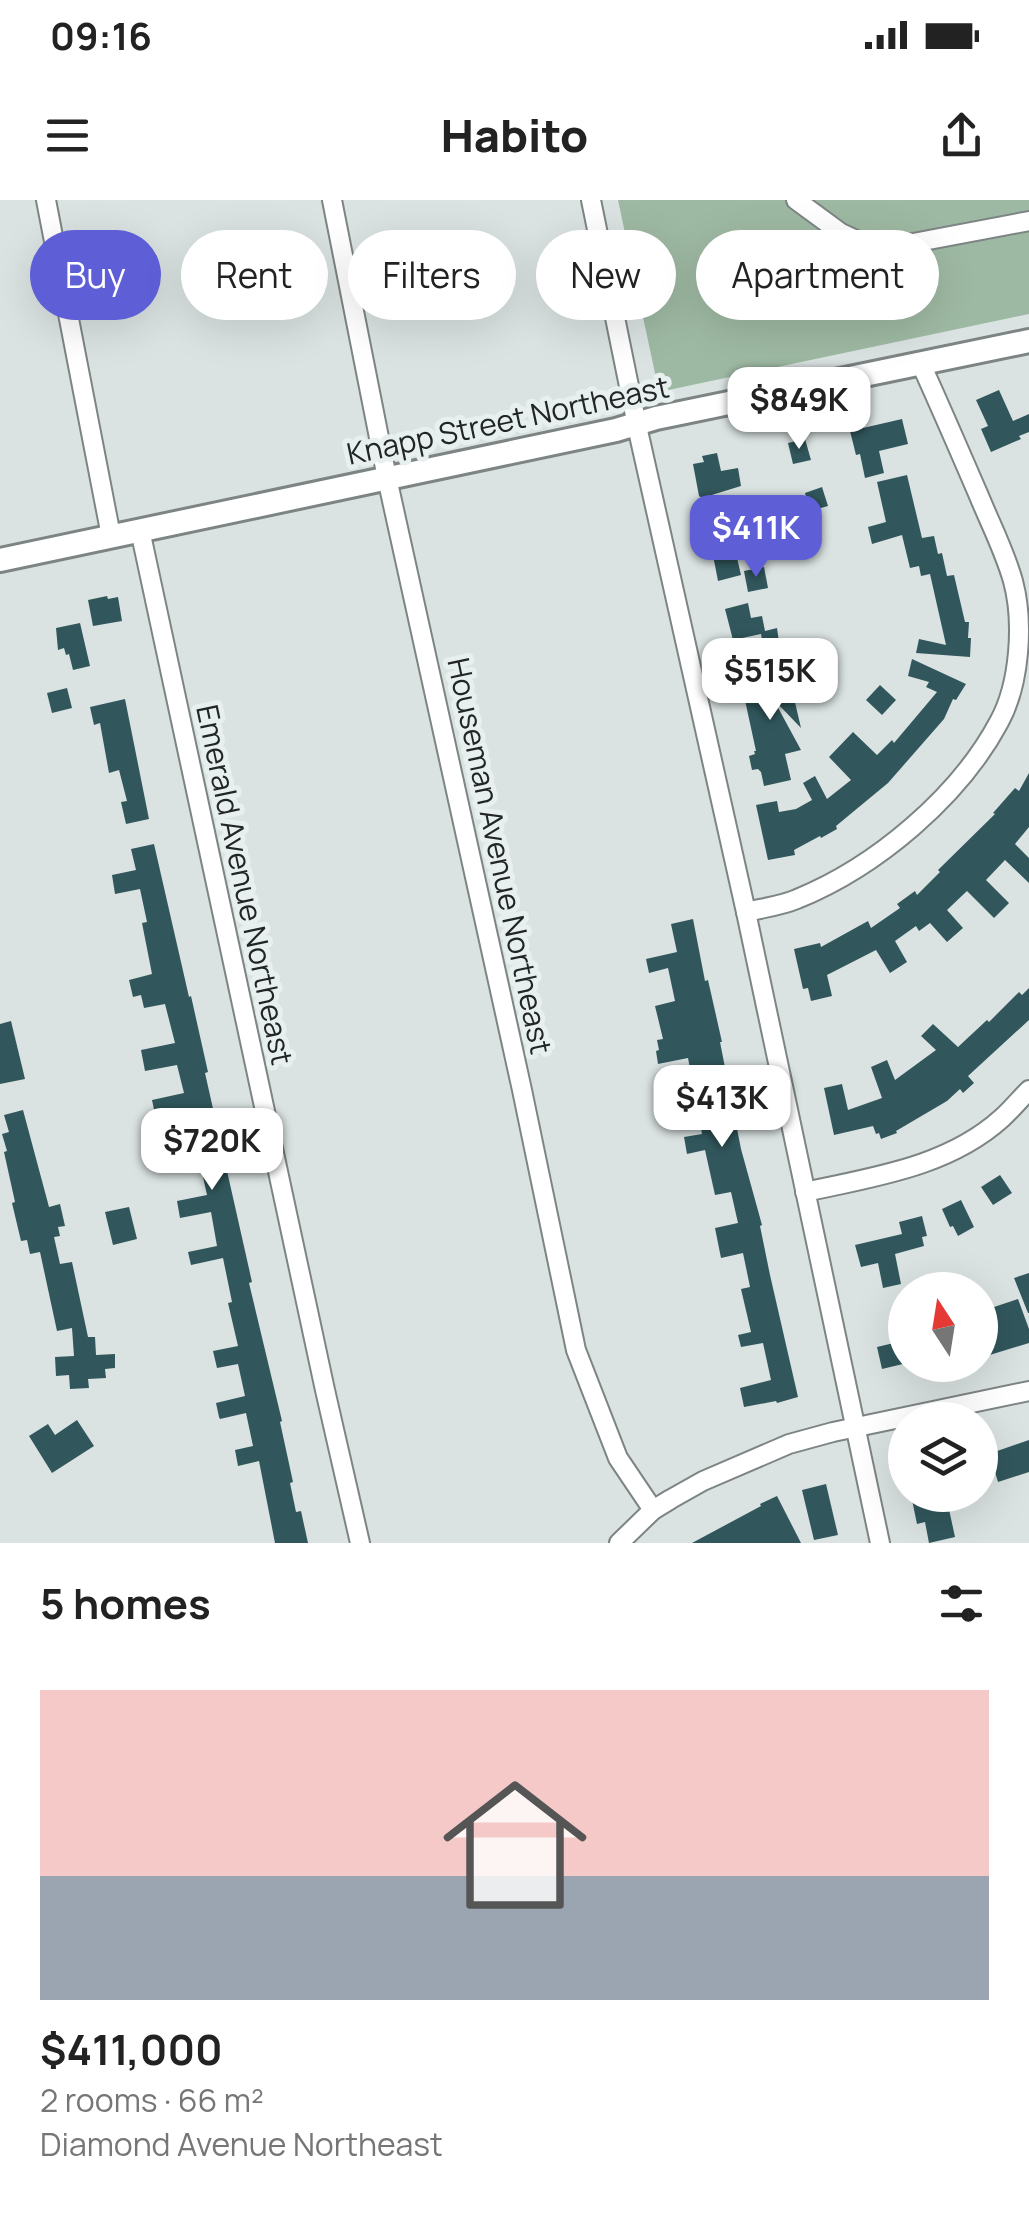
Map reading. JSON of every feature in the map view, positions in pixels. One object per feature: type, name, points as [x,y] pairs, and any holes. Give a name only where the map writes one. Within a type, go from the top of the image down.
[{"type":"main road","name":"Knapp Street Northeast","points":[[0,560],[1029,341]]},
{"type":"street","points":[[46,200],[110,536]]},
{"type":"street","name":"Houseman Avenue Northeast","points":[[332,200],[387,478],[576,1350],[618,1458],[653,1510]]},
{"type":"street","points":[[591,200],[880,1543]]},
{"type":"street","points":[[796,200],[842,233],[869,246],[913,243],[1029,221]]},
{"type":"street","points":[[746,912],[795,900],[855,870],[905,833],[975,760],[1001,720],[1010,694],[1017,668],[1013,581],[922,364]]},
{"type":"street","name":"Emerald Avenue Northeast","points":[[140,530],[360,1543]]},
{"type":"street","points":[[806,1192],[916,1167],[946,1154],[1001,1119],[1029,1090]]},
{"type":"street","points":[[619,1543],[653,1510],[702,1481],[789,1444],[1029,1391]]},
{"type":"green space","points":[[618,200],[1029,200],[1029,314],[659,392],[644,320],[676,320],[676,230],[624,230]]},
{"type":"building","points":[[999,390],[1013,421],[1029,414],[1029,432],[991,452],[981,429],[988,426],[976,400]]},
{"type":"building","points":[[902,419],[908,444],[879,451],[884,473],[865,478],[850,431]]},
{"type":"building","points":[[805,439],[811,460],[793,464],[788,443]]},
{"type":"building","points":[[717,453],[721,471],[738,468],[741,486],[702,498],[693,464],[704,462],[702,456]]},
{"type":"building","points":[[907,475],[922,538],[934,536],[947,576],[954,575],[965,622],[969,622],[970,657],[916,653],[919,639],[946,645],[930,574],[921,576],[919,566],[910,568],[902,535],[872,544],[868,527],[886,522],[877,482]]},
{"type":"building","points":[[822,487],[828,506],[810,511],[805,493]]},
{"type":"building","points":[[734,545],[741,575],[718,581],[712,550]]},
{"type":"building","points":[[764,567],[768,588],[748,592],[744,571]]},
{"type":"building","points":[[118,597],[122,621],[93,626],[88,600]]},
{"type":"building","points":[[748,603],[751,618],[762,616],[765,631],[777,628],[779,642],[763,645],[761,634],[733,640],[725,609]]},
{"type":"building","points":[[80,623],[90,666],[73,670],[69,654],[64,648],[58,650],[56,628]]},
{"type":"building","points":[[912,659],[966,684],[953,699],[944,719],[888,783],[837,829],[794,850],[795,855],[768,860],[756,805],[777,801],[779,812],[796,809],[812,800],[803,783],[815,776],[827,799],[851,780],[829,757],[853,732],[877,755],[892,740],[894,743],[937,692],[926,687],[929,682],[908,676]]},
{"type":"building","points":[[764,662],[770,691],[805,683],[801,686],[803,696],[794,698],[801,728],[776,704],[801,750],[785,754],[791,780],[764,786],[761,772],[752,770],[749,756],[756,751],[738,668]]},
{"type":"building","points":[[880,685],[896,700],[882,715],[866,700]]},
{"type":"building","points":[[67,688],[72,708],[52,713],[47,693]]},
{"type":"building","points":[[125,699],[149,819],[126,824],[121,802],[127,801],[119,770],[109,773],[100,723],[94,725],[90,707]]},
{"type":"building","points":[[1029,773],[1029,827],[1015,844],[1029,858],[1029,883],[1005,860],[986,880],[1009,903],[994,918],[967,891],[947,910],[963,928],[947,942],[930,923],[919,931],[916,926],[895,941],[907,962],[890,973],[876,950],[827,975],[832,996],[811,1001],[808,988],[803,989],[794,949],[820,943],[821,947],[868,921],[871,928],[900,908],[897,904],[915,891],[917,895],[1015,788],[1019,791]]},
{"type":"building","points":[[154,844],[208,1072],[205,1073],[252,1282],[249,1283],[282,1421],[296,1512],[301,1511],[308,1543],[275,1543],[259,1461],[238,1466],[235,1450],[253,1446],[246,1413],[219,1417],[216,1403],[245,1396],[238,1364],[217,1368],[213,1351],[238,1346],[228,1303],[232,1302],[223,1258],[191,1265],[188,1252],[217,1246],[211,1212],[180,1218],[177,1201],[207,1195],[201,1168],[193,1170],[182,1114],[156,1119],[152,1100],[184,1093],[177,1065],[145,1071],[141,1050],[175,1043],[165,1004],[144,1008],[141,995],[133,997],[129,980],[152,974],[142,923],[147,922],[140,889],[115,894],[112,875],[136,870],[131,849]]},
{"type":"building","points":[[693,919],[798,1397],[777,1403],[744,1407],[740,1388],[771,1380],[763,1343],[741,1347],[738,1335],[751,1332],[741,1289],[750,1287],[743,1253],[721,1258],[715,1228],[738,1223],[731,1192],[715,1195],[705,1150],[687,1154],[684,1137],[702,1134],[688,1058],[658,1064],[657,1040],[663,1039],[655,1006],[675,1001],[668,968],[649,973],[646,959],[677,952],[671,924]]},
{"type":"building","points":[[1029,988],[1029,1020],[968,1076],[974,1083],[963,1093],[960,1089],[897,1133],[881,1139],[873,1126],[834,1135],[824,1088],[842,1084],[848,1110],[882,1098],[871,1067],[887,1060],[895,1080],[936,1050],[921,1036],[933,1024],[958,1047],[1019,992],[1022,995]]},
{"type":"building","points":[[11,1021],[25,1079],[0,1084],[0,1024]]},
{"type":"building","points":[[23,1110],[49,1207],[60,1204],[65,1226],[58,1227],[60,1236],[54,1237],[60,1264],[72,1262],[88,1337],[95,1337],[96,1355],[115,1354],[115,1368],[105,1369],[106,1378],[88,1379],[89,1388],[70,1389],[69,1375],[56,1376],[55,1357],[74,1356],[72,1328],[57,1331],[40,1252],[30,1254],[27,1240],[21,1241],[2,1134],[9,1132],[4,1115]]},
{"type":"building","points":[[1000,1175],[1012,1193],[993,1205],[981,1187]]},
{"type":"building","points":[[961,1200],[974,1227],[958,1236],[942,1209]]},
{"type":"building","points":[[129,1207],[137,1239],[113,1245],[105,1212]]},
{"type":"building","points":[[922,1216],[927,1236],[922,1237],[924,1246],[895,1254],[899,1272],[888,1272],[888,1287],[883,1288],[878,1263],[861,1267],[855,1245],[902,1234],[899,1222]]},
{"type":"building","points":[[1029,1273],[1029,1313],[1028,1313],[1014,1278]]},
{"type":"building","points":[[1018,1299],[1029,1329],[1029,1343],[998,1352],[998,1306]]},
{"type":"building","points":[[888,1344],[888,1368],[882,1369],[877,1347]]},
{"type":"building","points":[[77,1420],[94,1446],[52,1473],[29,1436],[48,1424],[55,1435]]},
{"type":"building","points":[[1029,1440],[1029,1472],[998,1482],[998,1451]]},
{"type":"building","points":[[826,1484],[838,1535],[814,1540],[802,1490]]},
{"type":"building","points":[[777,1496],[801,1543],[692,1543],[760,1504]]},
{"type":"building","points":[[915,1512],[950,1512],[955,1537],[929,1543],[925,1522],[917,1524]]}]
